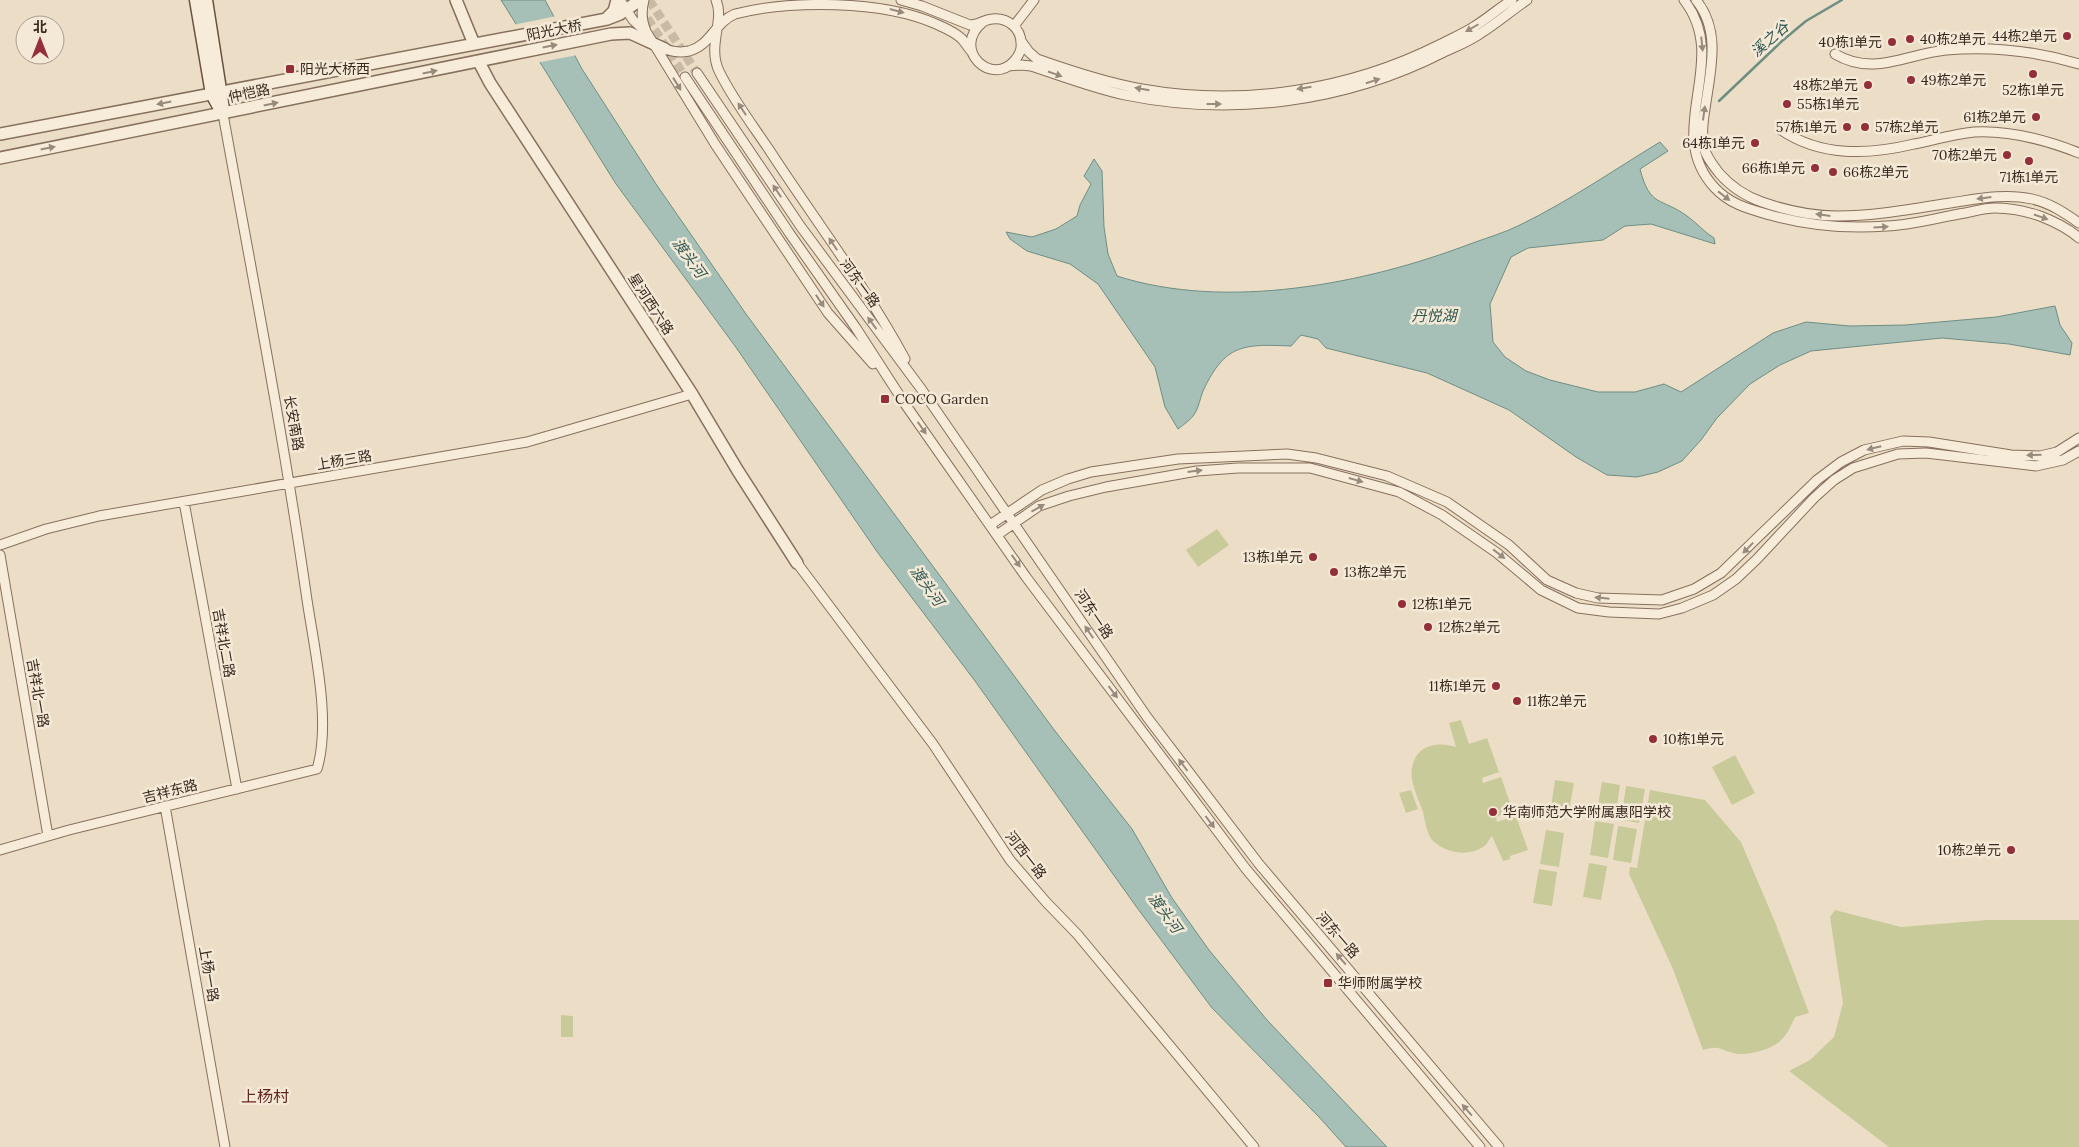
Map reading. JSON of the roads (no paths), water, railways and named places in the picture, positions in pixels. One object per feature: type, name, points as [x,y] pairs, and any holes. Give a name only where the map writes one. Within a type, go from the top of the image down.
[{"type":"main road","name":"长安南路","points":[[196,0],[223,114]]},
{"type":"main road","name":"长安南路","points":[[206,0],[217,93]]},
{"type":"street","points":[[456,0],[474,44]]},
{"type":"street","points":[[621,3],[642,0],[642,22],[649,38],[665,49],[677,52],[689,51],[700,46],[710,38],[725,18],[762,6],[802,2],[853,3],[883,8],[926,20],[951,31],[962,39],[975,59],[988,68],[997,70],[1021,64],[1123,95],[1151,100],[1198,104],[1255,104],[1292,101],[1352,89],[1428,60],[1481,34],[1527,0]]},
{"type":"street","points":[[716,0],[718,16],[714,52],[715,60],[723,79],[784,173],[866,293],[922,390]]},
{"type":"street","points":[[901,0],[922,6],[963,23],[974,25],[999,19],[1014,26],[1021,41],[1037,59],[1124,85],[1172,94],[1254,96],[1356,78],[1388,67],[1427,51],[1474,27],[1512,0]]},
{"type":"street","points":[[1014,26],[1034,0]]},
{"type":"street","points":[[1684,0],[1695,16],[1703,46],[1703,62],[1694,117],[1693,141],[1697,161],[1713,186],[1734,203],[1776,217],[1841,228],[1890,226],[1993,208],[2021,210],[2049,220],[2079,238]]},
{"type":"street","points":[[1696,0],[1708,19],[1713,36],[1713,51],[1703,123],[1704,146],[1711,163],[1724,178],[1734,188],[1750,198],[1802,212],[1831,216],[1858,216],[2005,196],[2033,199],[2060,209],[2079,223]]},
{"type":"street","points":[[621,3],[649,38],[715,144],[828,312],[894,388]]},
{"type":"street","name":"阳光大桥","points":[[499,40],[605,20],[621,3]]},
{"type":"street","points":[[971,51],[972,34],[976,27],[983,22]]},
{"type":"street","name":"阳光大桥","points":[[503,56],[612,34],[630,33],[649,38]]},
{"type":"street","name":"仲恺路","points":[[0,134],[499,40]]},
{"type":"street","points":[[1008,66],[1018,57],[1021,41]]},
{"type":"street","points":[[1835,54],[1848,62],[1866,65],[1945,50],[2003,49],[2033,52],[2079,64]]},
{"type":"street","name":"仲恺路","points":[[0,158],[503,56]]},
{"type":"street","name":"星河西六路","points":[[479,62],[490,83],[692,394],[738,471],[797,563]]},
{"type":"street","name":"河东一路","points":[[696,73],[801,227],[922,390],[1147,717],[1259,864],[1500,1147]]},
{"type":"street","name":"河东一路","points":[[685,77],[790,234],[856,328],[894,388],[1026,577],[1246,869],[1480,1147]]},
{"type":"street","name":"长安南路","points":[[223,114],[290,484],[323,712],[322,739]]},
{"type":"street","points":[[1781,130],[1798,141],[1821,148],[1850,151],[1874,151],[1974,132],[2028,137],[2079,153]]},
{"type":"street","name":"上杨三路","points":[[0,545],[46,529],[91,518],[527,442],[692,394]]},
{"type":"street","points":[[990,524],[1042,490],[1068,479],[1125,466],[1178,459],[1286,454],[1316,458],[1387,476],[1447,502],[1509,545],[1548,580],[1576,593],[1598,598],[1662,600],[1694,589],[1721,573],[1817,480],[1841,462],[1864,450],[1903,441],[1929,442],[2012,454],[2040,456],[2057,452],[2079,438]]},
{"type":"street","points":[[997,535],[1040,506],[1069,496],[1158,476],[1197,470],[1310,468],[1399,492],[1442,515],[1497,553],[1540,590],[1578,608],[1609,612],[1660,614],[1682,608],[1713,595],[1736,579],[1814,498],[1834,480],[1853,468],[1898,454],[1926,453],[2013,465],[2036,466],[2063,460],[2079,451]]},
{"type":"street","name":"吉祥北二路","points":[[184,502],[237,789]]},
{"type":"street","name":"吉祥北一路","points":[[0,555],[48,836]]},
{"type":"street","name":"河西一路","points":[[797,563],[933,744],[1010,860],[1046,902],[1078,934],[1254,1147]]},
{"type":"street","name":"吉祥东路","points":[[0,850],[165,806],[317,769],[322,753],[322,739]]},
{"type":"street","name":"上杨一路","points":[[165,806],[225,1147]]},
{"type":"water","name":"渡头河","points":[[501,0],[545,0],[582,69],[656,184],[746,314],[1055,731],[1132,829],[1172,898],[1209,950],[1267,1020],[1387,1147],[1346,1147],[1212,1008],[1138,909],[975,681],[878,553],[735,346],[616,184]]},
{"type":"water","name":"丹悦湖","points":[[1660,142],[1668,151],[1640,169],[1648,190],[1652,196],[1691,219],[1714,238],[1715,244],[1651,224],[1625,226],[1603,240],[1528,248],[1511,257],[1490,304],[1493,342],[1505,357],[1526,371],[1550,380],[1598,392],[1635,392],[1664,384],[1681,392],[1773,333],[1806,322],[1850,326],[1905,325],[1996,317],[2055,306],[2060,325],[2072,343],[2070,355],[2009,344],[1942,338],[1811,351],[1780,365],[1750,384],[1717,418],[1682,461],[1658,472],[1637,477],[1607,475],[1576,457],[1509,410],[1427,373],[1326,348],[1318,339],[1301,335],[1291,346],[1248,347],[1237,350],[1228,356],[1211,375],[1194,415],[1178,429],[1165,407],[1155,367],[1098,284],[1070,264],[1027,251],[1010,239],[1006,232],[1032,237],[1056,229],[1077,216],[1080,205],[1091,184],[1084,176],[1094,159],[1102,171],[1104,227],[1108,254],[1117,276],[1159,286],[1203,291],[1249,292],[1295,288],[1341,281],[1386,271],[1508,230],[1556,206]]},
{"type":"waterway","name":"溪之谷","points":[[1719,101],[1782,41],[1806,21],[1842,0]]},
{"type":"tunnel","points":[[649,0],[697,73]]},
{"type":"tunnel","points":[[640,7],[685,77]]},
{"type":"place","name":"44栋2单元","points":[[2067,36]]},
{"type":"place","name":"40栋2单元","points":[[1910,39]]},
{"type":"place","name":"40栋1单元","points":[[1892,42]]},
{"type":"place","name":"阳光大桥西","points":[[290,69]]},
{"type":"place","name":"52栋1单元","points":[[2033,74]]},
{"type":"place","name":"49栋2单元","points":[[1911,80]]},
{"type":"place","name":"48栋2单元","points":[[1868,85]]},
{"type":"place","name":"55栋1单元","points":[[1787,104]]},
{"type":"place","name":"61栋2单元","points":[[2036,117]]},
{"type":"place","name":"57栋1单元","points":[[1847,127]]},
{"type":"place","name":"57栋2单元","points":[[1865,127]]},
{"type":"place","name":"64栋1单元","points":[[1755,143]]},
{"type":"place","name":"70栋2单元","points":[[2007,155]]},
{"type":"place","name":"71栋1单元","points":[[2029,161]]},
{"type":"place","name":"66栋1单元","points":[[1815,168]]},
{"type":"place","name":"66栋2单元","points":[[1833,172]]},
{"type":"place","name":"COCO Garden","points":[[885,399]]},
{"type":"place","name":"13栋1单元","points":[[1313,557]]},
{"type":"place","name":"13栋2单元","points":[[1334,572]]},
{"type":"place","name":"12栋1单元","points":[[1402,604]]},
{"type":"place","name":"12栋2单元","points":[[1428,627]]},
{"type":"place","name":"11栋1单元","points":[[1496,686]]},
{"type":"place","name":"11栋2单元","points":[[1517,701]]},
{"type":"place","name":"10栋1单元","points":[[1653,739]]},
{"type":"place","name":"华南师范大学附属惠阳学校","points":[[1493,812]]},
{"type":"place","name":"10栋2单元","points":[[2011,850]]},
{"type":"place","name":"华师附属学校","points":[[1328,983]]},
{"type":"district","name":"上杨村","points":[[265,1096]]}]
